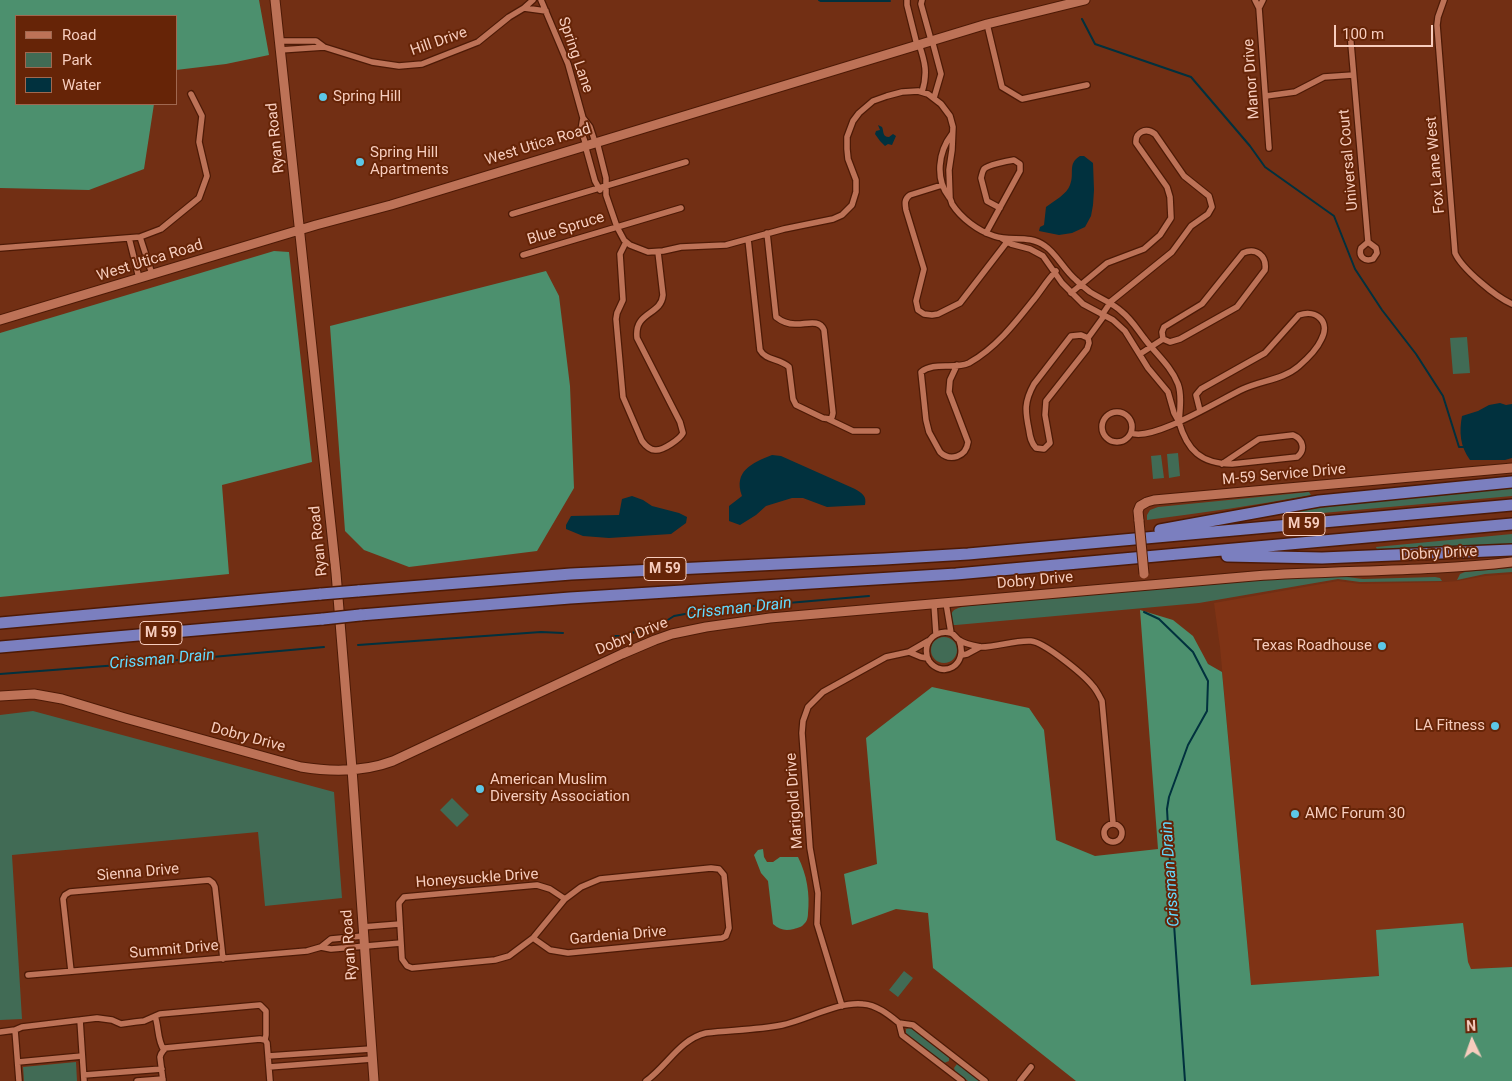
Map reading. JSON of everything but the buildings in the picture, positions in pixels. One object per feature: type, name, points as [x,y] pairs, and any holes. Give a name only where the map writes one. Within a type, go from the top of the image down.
[{"type":"highway","points":[[1097,542],[1319,501],[1512,482]]},
{"type":"highway","name":"M 59","points":[[0,623],[535,576],[909,558],[1512,505]]},
{"type":"highway","name":"M 59","points":[[0,647],[570,598],[956,574],[1512,524]]},
{"type":"highway","points":[[1171,555],[1322,558],[1512,550]]},
{"type":"street","name":"Ryan Road","points":[[275,0],[336,573],[374,1081]]},
{"type":"street","name":"Hill Drive","points":[[280,46],[324,47],[381,64],[406,66],[422,64],[478,42],[533,0]]},
{"type":"street","name":"Spring Lane","points":[[541,0],[568,64],[583,118],[590,127],[591,143]]},
{"type":"street","points":[[907,0],[926,72],[926,81],[922,92]]},
{"type":"street","points":[[922,0],[941,74],[934,98]]},
{"type":"street","name":"West Utica Road","points":[[0,320],[300,230],[391,205],[931,40],[1085,0]]},
{"type":"street","name":"Manor Drive","points":[[1254,0],[1259,8],[1269,148]]},
{"type":"street","points":[[1259,8],[1263,0]]},
{"type":"street","name":"Fox Lane West","points":[[1444,0],[1436,25],[1456,253],[1462,264],[1473,275],[1512,304]]},
{"type":"street","points":[[524,8],[546,11]]},
{"type":"street","points":[[987,24],[1002,87],[1022,100],[1087,85]]},
{"type":"street","name":"Universal Court","points":[[1350,32],[1368,242]]},
{"type":"street","points":[[1266,96],[1295,92],[1324,77],[1354,75]]},
{"type":"street","points":[[591,143],[606,175],[606,194],[617,227],[626,242],[648,252],[681,247],[726,245],[842,215],[852,205],[856,192],[856,180],[848,159],[847,149],[849,132],[856,116],[868,104],[879,98],[902,92],[922,92],[934,98],[945,108],[950,116],[953,127],[949,170],[950,198]]},
{"type":"street","points":[[0,248],[140,237],[161,229],[199,198],[207,176],[199,142],[202,116],[191,94]]},
{"type":"street","name":"Spring Lane","points":[[583,118],[581,130],[591,143]]},
{"type":"street","points":[[1072,293],[1107,263],[1142,251],[1160,235],[1170,221],[1172,215],[1167,187],[1136,143],[1136,137],[1140,132],[1150,131],[1184,176],[1209,196],[1212,207],[1208,214],[1191,226],[1172,252],[1110,303],[1088,338],[1087,349],[1046,401],[1045,415],[1050,443],[1044,449],[1036,448],[1032,444],[1026,414],[1030,392],[1071,336],[1081,335],[1088,338]]},
{"type":"street","points":[[952,134],[948,138],[942,155],[940,176],[942,185],[952,203],[967,220],[986,233],[1037,252],[1048,260],[1062,283],[1083,304],[1113,320],[1125,331],[1148,368],[1168,392],[1174,413],[1192,450],[1207,460],[1222,464],[1232,464],[1297,457],[1302,452],[1302,443],[1298,436],[1293,435],[1263,438],[1247,446],[1222,464]]},
{"type":"street","points":[[591,143],[595,180],[599,188],[606,194]]},
{"type":"street","points":[[986,233],[1000,208],[1020,171],[1020,164],[1014,160],[987,167],[983,170],[981,178],[987,201],[1000,208]]},
{"type":"street","points":[[512,214],[686,162]]},
{"type":"street","points":[[942,185],[910,195],[906,198],[905,202],[924,269],[916,297],[916,305],[919,311],[924,314],[934,315],[960,303],[1004,240]]},
{"type":"street","name":"Blue Spruce","points":[[523,255],[681,208]]},
{"type":"street","points":[[767,233],[776,317],[795,324],[818,323],[823,326],[833,412],[832,417],[828,419]]},
{"type":"street","points":[[140,237],[152,274]]},
{"type":"street","points":[[129,238],[138,278]]},
{"type":"street","points":[[1004,240],[1027,239],[1040,243],[1050,250],[1062,266],[1089,291],[1110,303],[1127,316],[1172,372],[1178,384],[1179,422]]},
{"type":"street","points":[[748,240],[760,350],[766,357],[782,362],[789,367],[793,399],[796,405],[853,431],[878,431]]},
{"type":"street","points":[[626,242],[619,258],[623,300],[616,316],[623,393],[642,441],[647,446],[656,450],[677,440],[682,433],[680,422],[637,338],[637,329],[641,321],[647,314],[658,308],[662,302],[658,252]]},
{"type":"street","points":[[1253,250],[1262,254],[1266,263],[1265,270],[1237,307],[1180,339],[1170,342],[1163,339],[1162,332],[1164,327],[1202,304],[1243,253],[1253,250]]},
{"type":"street","points":[[957,366],[950,380],[950,397],[967,437],[967,446],[962,454],[957,457],[951,457],[940,452],[929,432],[920,373],[922,370],[929,368],[957,366],[968,363],[998,340],[1024,313],[1055,272],[1062,266]]},
{"type":"street","points":[[1132,433],[1146,433],[1179,422],[1244,388],[1279,378],[1299,366],[1322,338],[1324,326],[1318,315],[1299,315],[1265,353],[1201,389],[1196,395],[1200,411]]},
{"type":"street","points":[[1140,354],[1163,339]]},
{"type":"street","points":[[1122,412],[1132,423],[1132,433],[1120,442],[1111,441],[1104,434],[1102,424],[1104,419],[1112,413],[1122,412]]},
{"type":"street","name":"M-59 Service Drive","points":[[1144,585],[1138,511],[1140,506],[1147,502],[1512,468]]},
{"type":"street","name":"Dobry Drive","points":[[0,696],[34,694],[55,697],[244,752],[301,766],[326,770],[352,769],[378,766],[393,761],[622,654],[672,634],[731,622],[1282,574],[1440,569],[1512,562]]},
{"type":"street","points":[[946,602],[950,633]]},
{"type":"street","points":[[934,604],[936,634],[950,633],[960,640],[980,647]]},
{"type":"street","name":"Marigold Drive","points":[[842,1006],[817,924],[818,893],[810,848],[802,733],[803,721],[808,707],[823,692],[886,657],[909,652],[936,634]]},
{"type":"street","points":[[909,652],[927,658],[935,666],[946,669],[956,664],[962,655],[960,640]]},
{"type":"street","points":[[927,658],[926,649],[928,641]]},
{"type":"street","points":[[962,655],[968,654],[980,647],[1031,641],[1040,644],[1082,674],[1094,686],[1102,701],[1113,823]]},
{"type":"street","name":"Gardenia Drive","points":[[533,938],[550,950],[568,953],[716,939],[726,936],[729,928],[724,875],[720,869],[712,868],[605,878],[581,887],[565,899]]},
{"type":"street","name":"Sienna Drive","points":[[71,971],[63,899],[65,894],[70,892],[209,880],[215,887],[223,959]]},
{"type":"street","name":"Honeysuckle Drive","points":[[401,943],[399,903],[401,899],[408,896],[537,885],[550,888],[565,899]]},
{"type":"street","points":[[364,946],[401,943],[402,959],[409,968],[495,960],[509,956],[533,938],[565,899]]},
{"type":"street","points":[[363,931],[400,924]]},
{"type":"street","name":"Summit Drive","points":[[28,975],[307,951],[321,947],[331,939],[363,931]]},
{"type":"street","name":"Summit Drive","points":[[321,947],[331,949],[364,946]]},
{"type":"street","points":[[646,1081],[664,1066],[688,1041],[697,1036],[711,1032],[783,1025],[857,1003],[880,1009],[899,1024],[913,1025],[985,1081]]},
{"type":"street","points":[[0,1032],[22,1027],[104,1018],[121,1024],[144,1021],[160,1014],[260,1005],[266,1011],[265,1040],[267,1043],[270,1081]]},
{"type":"street","points":[[155,1016],[159,1028],[160,1042],[164,1050]]},
{"type":"street","points":[[80,1020],[84,1078],[162,1069]]},
{"type":"street","points":[[899,1024],[902,1035],[962,1081]]},
{"type":"street","points":[[15,1030],[19,1081]]},
{"type":"street","points":[[138,1081],[163,1080],[160,1057],[165,1048],[265,1040]]},
{"type":"street","points":[[268,1056],[371,1049]]},
{"type":"street","points":[[18,1062],[82,1056]]},
{"type":"street","points":[[269,1067],[372,1059]]},
{"type":"street","points":[[1020,1081],[1031,1067]]},
{"type":"shaded area","points":[[1512,574],[1512,967],[1251,985],[1220,647],[1214,603],[1338,581],[1360,584],[1444,582]]},
{"type":"green space","points":[[0,0],[259,0],[269,55],[226,64],[178,70],[178,15],[15,15],[15,105],[154,105],[144,169],[89,190],[0,188]]},
{"type":"green space","points":[[274,251],[289,252],[312,462],[222,485],[229,574],[0,597],[0,333]]},
{"type":"green space","points":[[546,271],[559,296],[570,386],[574,488],[537,551],[409,567],[364,550],[345,531],[330,326]]},
{"type":"green space","points":[[1467,337],[1470,373],[1453,374],[1450,338]]},
{"type":"green space","points":[[1178,453],[1180,476],[1169,478],[1167,454]]},
{"type":"green space","points":[[1161,455],[1164,478],[1153,479],[1151,456]]},
{"type":"green space","points":[[1512,488],[1512,496],[1289,516],[1288,512],[1347,504]]},
{"type":"green space","points":[[1309,492],[1311,495],[1147,520],[1150,510],[1158,507]]},
{"type":"green space","points":[[1512,534],[1512,545],[1377,550],[1376,547]]},
{"type":"green space","points":[[1512,568],[1512,572],[1485,574],[1457,580],[1460,574],[1465,572]]},
{"type":"green space","points":[[1339,576],[1363,579],[1435,577],[1440,578],[1442,581],[1360,582],[1338,579],[1199,603],[956,625],[953,625],[951,619],[953,611],[961,607],[977,605],[1261,579]]},
{"type":"green space","points":[[1140,610],[1173,620],[1193,636],[1208,664],[1222,672],[1251,985],[1379,976],[1376,930],[1463,923],[1468,962],[1471,969],[1512,967],[1512,1081],[1076,1081],[933,968],[928,913],[896,909],[852,925],[844,874],[877,864],[866,738],[932,687],[1029,708],[1044,730],[1056,840],[1095,856],[1158,849]]},
{"type":"green space","points":[[944,637],[953,641],[957,650],[953,659],[944,663],[935,659],[931,650],[935,641]]},
{"type":"green space","points":[[33,711],[334,792],[342,898],[265,906],[258,832],[12,855],[22,1019],[0,1020],[0,715]]},
{"type":"green space","points":[[452,798],[469,815],[457,827],[440,810]]},
{"type":"green space","points":[[763,849],[767,862],[773,862],[780,857],[798,857],[806,878],[809,899],[807,919],[801,927],[785,930],[773,924],[768,881],[761,873],[754,855],[758,850]]},
{"type":"green space","points":[[904,971],[913,978],[898,997],[889,990]]},
{"type":"green space","points":[[909,1028],[949,1056],[949,1061],[944,1063],[906,1034],[906,1029]]},
{"type":"green space","points":[[76,1062],[77,1081],[24,1081],[23,1067]]},
{"type":"green space","points":[[957,1064],[981,1081],[968,1081],[955,1071],[954,1068]]},
{"type":"water","points":[[878,125],[882,127],[885,136],[889,137],[893,134],[896,136],[892,145],[888,144],[885,146],[875,134],[876,131],[880,130]]},
{"type":"water","points":[[1080,156],[1084,156],[1093,163],[1093,205],[1091,216],[1085,227],[1072,233],[1059,235],[1039,231],[1040,227],[1044,225],[1046,207],[1060,197],[1068,188],[1071,181],[1072,166]]},
{"type":"water","points":[[1500,403],[1512,404],[1512,458],[1505,460],[1470,460],[1461,439],[1462,416],[1489,405]]},
{"type":"water","points":[[772,455],[781,456],[855,489],[863,495],[865,505],[827,507],[803,498],[792,498],[766,506],[740,525],[729,521],[729,506],[742,496],[740,480],[742,474],[751,465]]},
{"type":"water","points":[[632,496],[652,506],[687,517],[686,523],[671,534],[609,538],[583,536],[566,529],[571,516],[619,515],[622,499]]},
{"type":"waterway","points":[[819,0],[890,1]]},
{"type":"waterway","points":[[1082,19],[1095,44],[1191,77],[1250,146],[1265,167],[1334,216],[1355,269],[1382,310],[1416,354],[1443,396],[1459,447],[1465,447]]},
{"type":"waterway","name":"Crissman Drain","points":[[613,636],[632,633],[663,623],[674,616],[685,614],[730,608],[869,596]]},
{"type":"waterway","name":"Crissman Drain","points":[[1144,612],[1159,619],[1193,652],[1208,681],[1207,711],[1188,745],[1169,797],[1167,809],[1171,881],[1170,898],[1173,910],[1185,1081]]},
{"type":"waterway","name":"Crissman Drain","points":[[358,645],[541,632],[563,633]]},
{"type":"waterway","name":"Crissman Drain","points":[[0,674],[324,647]]},
{"type":"place","name":"Spring Hill","points":[[323,97]]},
{"type":"place","name":"Spring Hill Apartments","points":[[360,162]]},
{"type":"place","name":"Texas Roadhouse","points":[[1382,646]]},
{"type":"place","name":"LA Fitness","points":[[1495,726]]},
{"type":"place","name":"American Muslim Diversity Association","points":[[480,789]]},
{"type":"place","name":"AMC Forum 30","points":[[1295,814]]}]
